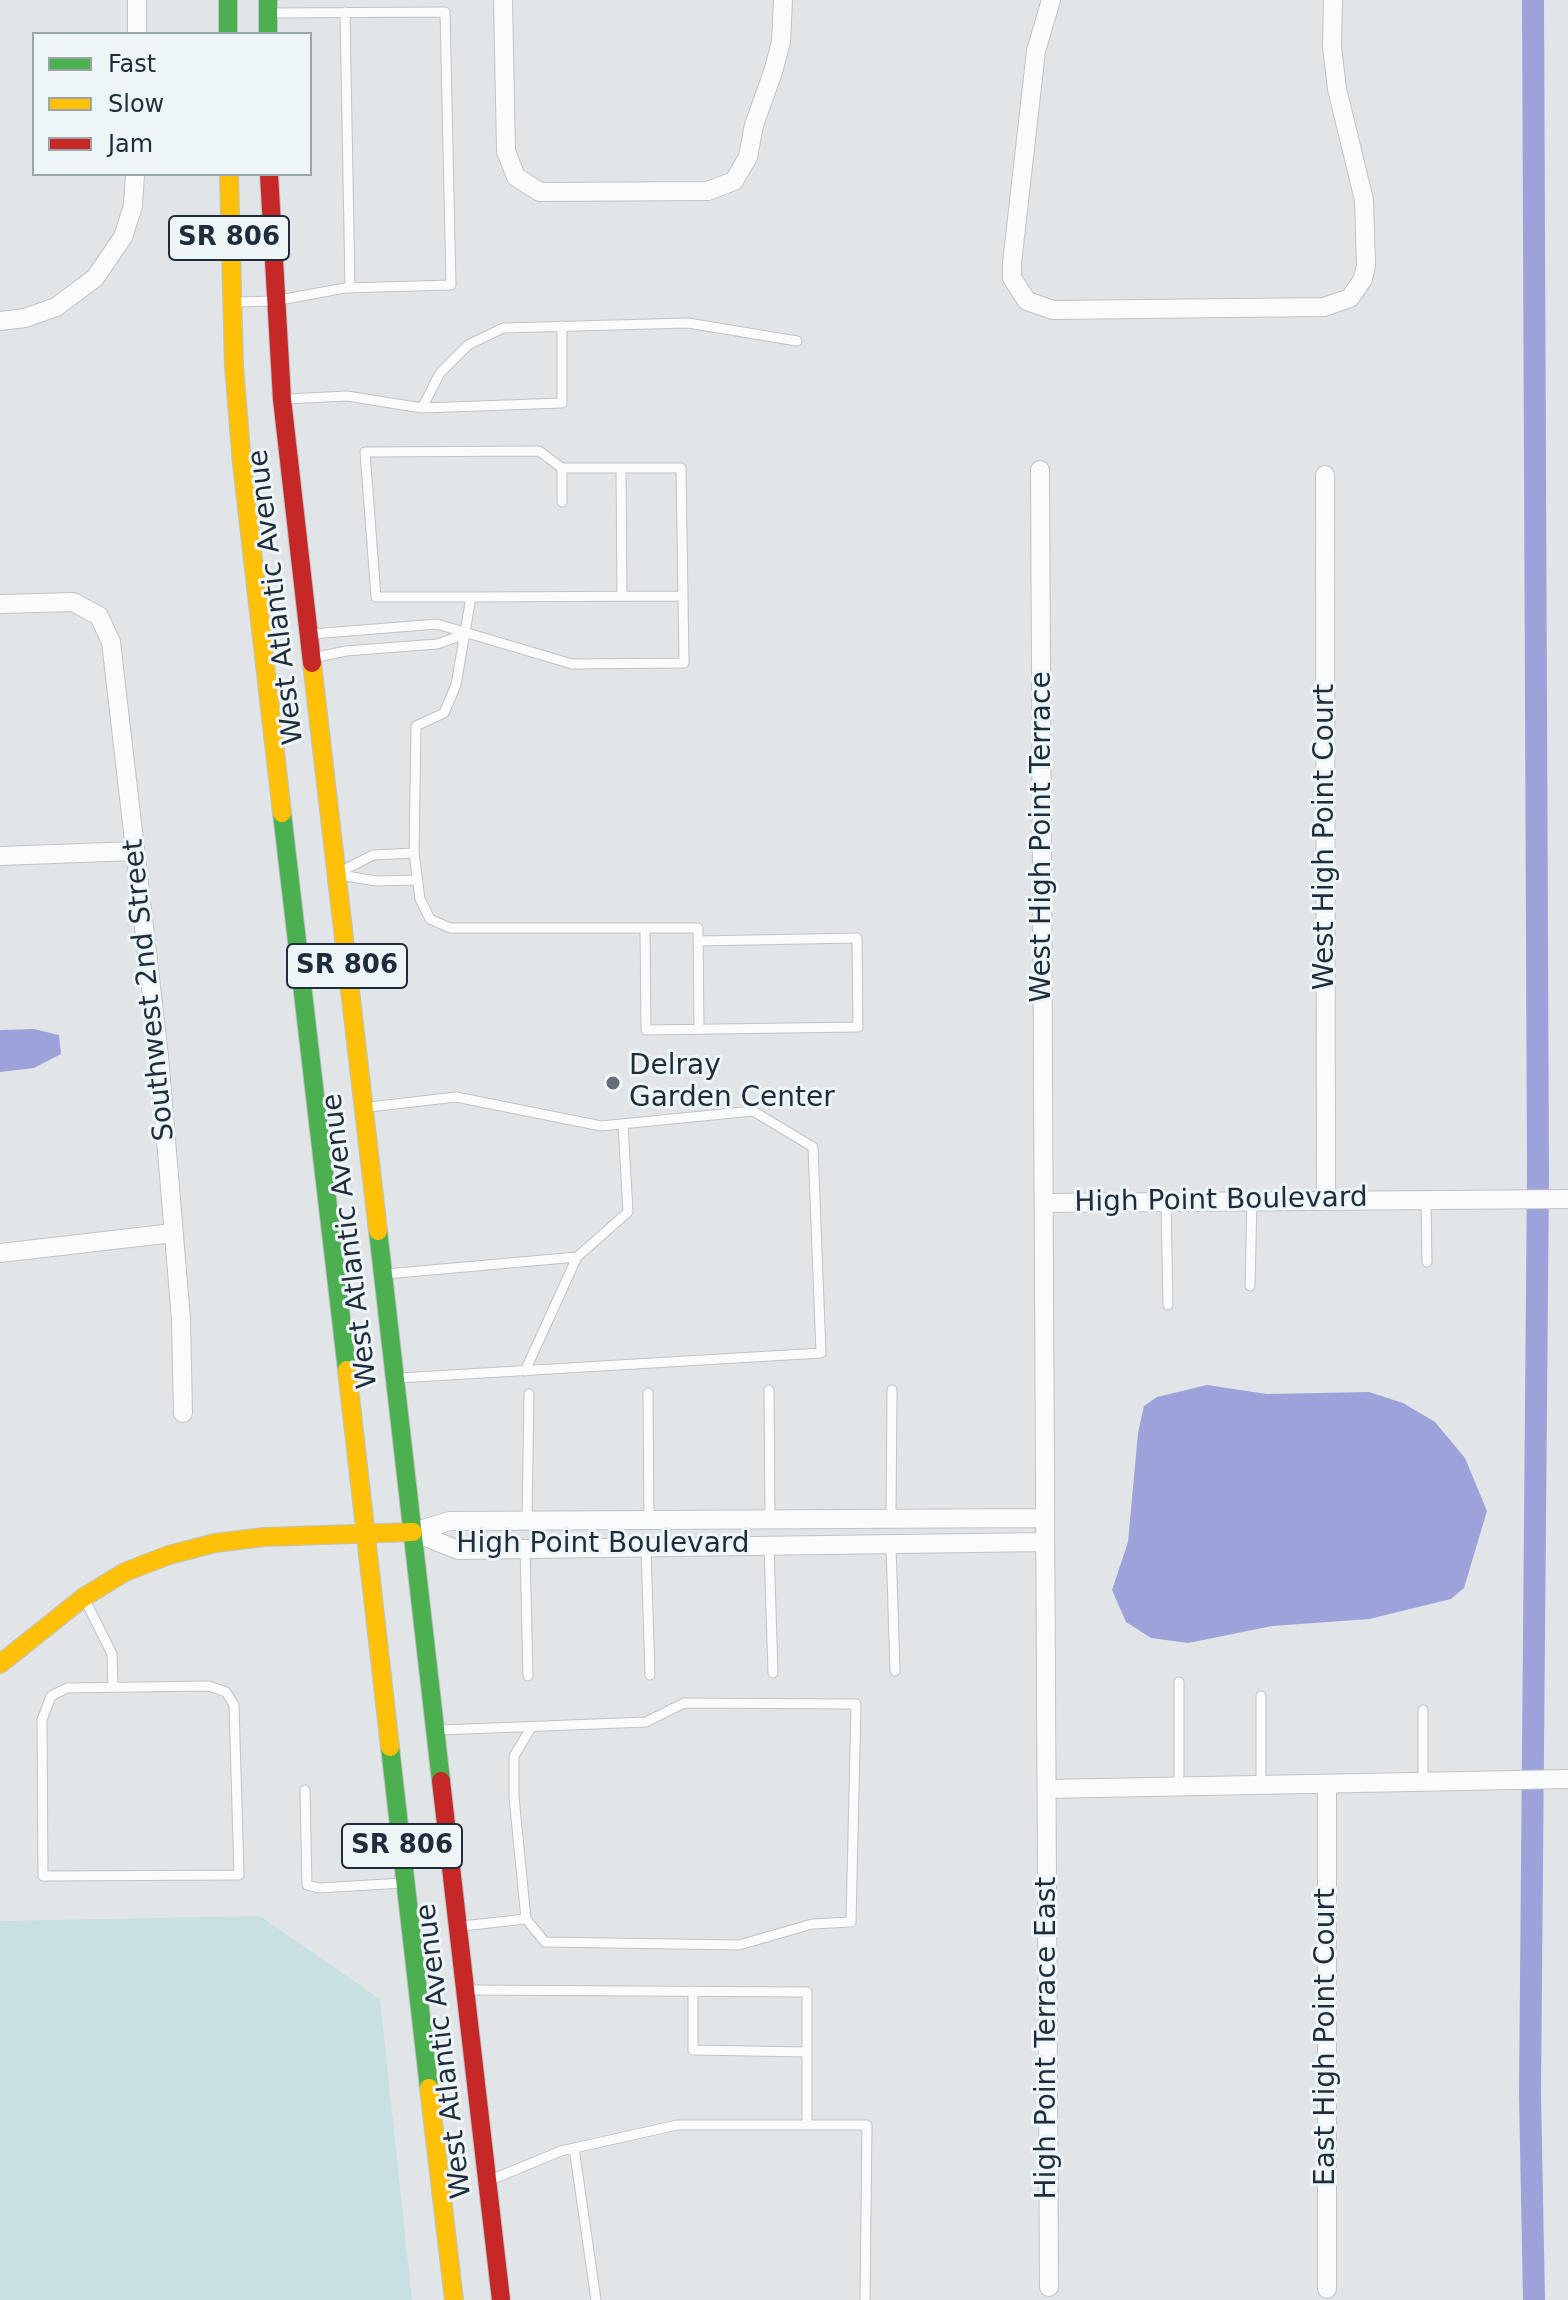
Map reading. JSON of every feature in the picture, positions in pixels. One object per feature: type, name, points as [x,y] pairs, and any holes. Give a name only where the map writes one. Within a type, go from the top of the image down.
[{"type":"main road","points":[[228,0],[228,32]]},
{"type":"main road","points":[[268,6],[268,32]]},
{"type":"main road","name":"West Atlantic Avenue","points":[[229,176],[231,303],[242,464],[313,876],[364,1108],[501,2300]]},
{"type":"main road","name":"West Atlantic Avenue","points":[[269,176],[282,399],[312,658],[313,876],[366,1535],[454,2299]]},
{"type":"main road","points":[[0,1664],[84,1597],[125,1572],[169,1555],[215,1543],[264,1537],[413,1532]]},
{"type":"street","points":[[137,0],[137,32]]},
{"type":"street","points":[[503,0],[506,151],[516,177],[540,192],[722,188],[743,171],[781,42],[783,0]]},
{"type":"street","points":[[1051,0],[1036,51],[1012,278],[1027,301],[1053,310],[1324,307],[1350,298],[1363,279],[1364,200],[1337,89],[1332,47],[1333,0]]},
{"type":"street","points":[[0,321],[25,318],[56,307],[95,278],[126,229],[133,206],[135,176]]},
{"type":"street","name":"West High Point Terrace","points":[[1040,470],[1045,1203]]},
{"type":"street","name":"West High Point Court","points":[[1325,475],[1326,1199]]},
{"type":"street","name":"Southwest 2nd Street","points":[[0,604],[58,602],[87,607],[107,628],[159,1056],[181,1319],[183,1413]]},
{"type":"street","points":[[0,856],[135,851]]},
{"type":"street","name":"High Point Boulevard","points":[[1047,1789],[1045,1203],[1563,1199]]},
{"type":"street","points":[[0,1253],[173,1233]]},
{"type":"street","name":"High Point Boulevard","points":[[413,1532],[450,1521],[1045,1518]]},
{"type":"street","name":"High Point Boulevard","points":[[413,1532],[458,1550],[1045,1542]]},
{"type":"street","points":[[1047,1789],[1561,1780]]},
{"type":"street","name":"East High Point Court","points":[[1327,1786],[1327,2289]]},
{"type":"street","name":"High Point Terrace East","points":[[1047,1789],[1049,2287]]},
{"type":"lane","points":[[231,303],[274,301],[350,287],[451,285],[445,12],[345,12],[268,6]]},
{"type":"lane","points":[[345,12],[350,287]]},
{"type":"lane","points":[[422,408],[440,373],[468,345],[503,328],[688,323],[797,341]]},
{"type":"lane","points":[[282,399],[347,396],[422,408],[562,403],[562,326]]},
{"type":"lane","points":[[309,634],[437,624],[463,635],[507,643],[572,664],[684,663],[683,596],[681,468],[562,468],[539,451],[365,452],[376,597],[683,596]]},
{"type":"lane","points":[[562,468],[562,502]]},
{"type":"lane","points":[[621,468],[622,596]]},
{"type":"lane","points":[[471,597],[456,685],[444,713],[416,726],[414,853],[424,910],[430,919],[450,928],[698,928],[699,1028]]},
{"type":"lane","points":[[312,658],[346,651],[437,644],[463,635]]},
{"type":"lane","points":[[313,876],[373,855],[414,853]]},
{"type":"lane","points":[[313,876],[376,881],[417,880]]},
{"type":"lane","points":[[645,928],[646,1030],[858,1027],[857,938],[698,941]]},
{"type":"lane","points":[[364,1108],[456,1097],[601,1126],[753,1111],[813,1147],[821,1353],[395,1378]]},
{"type":"lane","points":[[525,1371],[577,1257],[628,1212],[623,1124]]},
{"type":"lane","points":[[1250,1286],[1252,1200]]},
{"type":"lane","points":[[1426,1200],[1427,1262]]},
{"type":"lane","points":[[1166,1202],[1168,1305]]},
{"type":"lane","points":[[383,1275],[577,1257]]},
{"type":"lane","points":[[769,1390],[770,1519]]},
{"type":"lane","points":[[891,1519],[892,1390]]},
{"type":"lane","points":[[648,1393],[649,1520]]},
{"type":"lane","points":[[527,1520],[529,1394]]},
{"type":"lane","points":[[891,1545],[895,1671]]},
{"type":"lane","points":[[769,1546],[773,1673]]},
{"type":"lane","points":[[646,1548],[650,1675]]},
{"type":"lane","points":[[525,1549],[528,1676]]},
{"type":"lane","points":[[84,1597],[112,1654],[113,1687]]},
{"type":"lane","points":[[1179,1682],[1179,1787]]},
{"type":"lane","points":[[209,1686],[220,1688],[231,1698],[235,1713],[239,1875],[43,1876],[42,1711],[59,1691],[113,1687],[209,1686]]},
{"type":"lane","points":[[1261,1696],[1261,1786]]},
{"type":"lane","points":[[436,1731],[646,1722],[684,1703],[856,1704],[851,1922],[812,1924],[739,1945],[545,1942],[526,1919],[514,1797],[514,1756],[531,1728]]},
{"type":"lane","points":[[1423,1710],[1423,1782]]},
{"type":"lane","points":[[305,1790],[307,1885],[319,1888],[406,1883]]},
{"type":"lane","points":[[458,1927],[526,1919]]},
{"type":"lane","points":[[466,1990],[807,1992],[807,2125]]},
{"type":"lane","points":[[693,1991],[693,2050],[807,2052]]},
{"type":"lane","points":[[488,2182],[574,2148],[677,2125],[867,2125],[865,2300]]},
{"type":"lane","points":[[574,2148],[596,2300]]},
{"type":"shaded area","points":[[260,1916],[380,1999],[412,2300],[0,2300],[0,1921]]},
{"type":"water","points":[[34,1029],[59,1035],[61,1054],[34,1068],[0,1072],[0,1030]]},
{"type":"water","points":[[1207,1385],[1267,1394],[1369,1392],[1403,1403],[1435,1422],[1465,1458],[1487,1511],[1464,1588],[1451,1599],[1369,1619],[1272,1626],[1188,1643],[1151,1638],[1126,1622],[1112,1590],[1128,1542],[1138,1433],[1144,1406],[1157,1397]]},
{"type":"waterway","points":[[1533,0],[1538,1174],[1530,2094],[1534,2300]]},
{"type":"traffic: fast","points":[[228,0],[228,32]]},
{"type":"traffic: fast","points":[[268,0],[268,32]]},
{"type":"traffic: fast","points":[[282,813],[347,1370]]},
{"type":"traffic: fast","points":[[378,1231],[441,1781]]},
{"type":"traffic: fast","points":[[390,1747],[429,2088]]},
{"type":"traffic: slow","points":[[229,176],[234,366],[242,464],[282,813]]},
{"type":"traffic: slow","points":[[312,663],[378,1231]]},
{"type":"traffic: slow","points":[[347,1370],[390,1747]]},
{"type":"traffic: slow","points":[[0,1664],[84,1597],[125,1572],[169,1555],[215,1543],[264,1537],[413,1532]]},
{"type":"traffic: slow","points":[[429,2088],[454,2300]]},
{"type":"traffic: jam","points":[[269,176],[282,399],[312,663]]},
{"type":"traffic: jam","points":[[441,1781],[501,2300]]},
{"type":"place","name":"Delray Garden Center","points":[[613,1083]]}]
